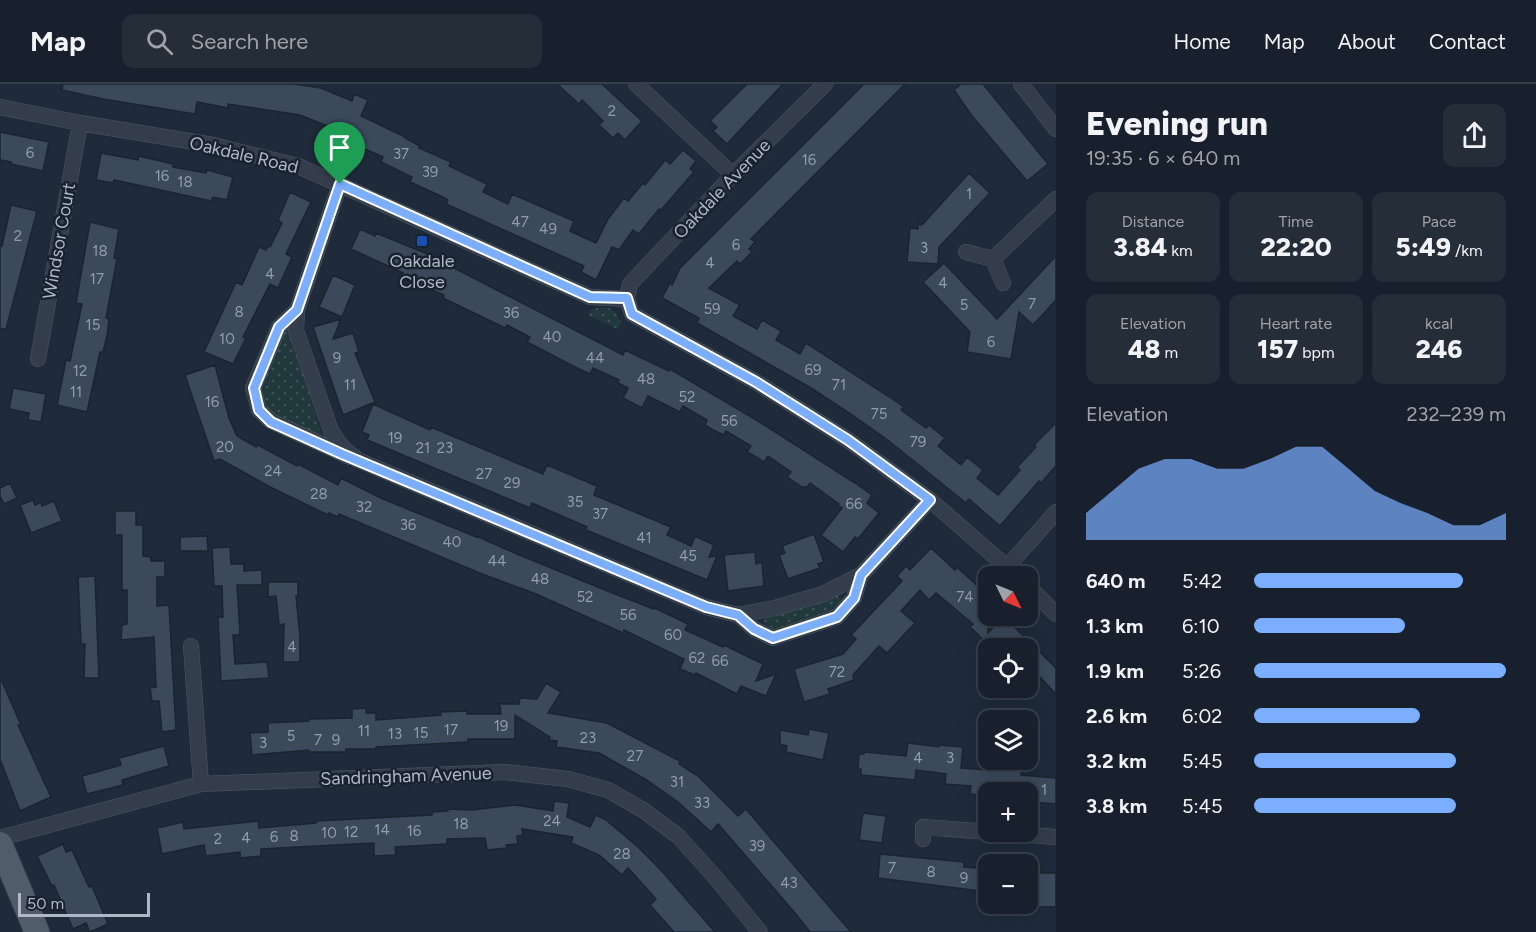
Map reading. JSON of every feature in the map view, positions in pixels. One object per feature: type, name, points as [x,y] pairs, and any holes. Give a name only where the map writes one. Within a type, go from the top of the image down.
[{"type":"main road","points":[[0,844],[37,932]]},
{"type":"street","points":[[636,84],[733,175]]},
{"type":"street","name":"Oakdale Avenue","points":[[627,298],[630,285],[733,175],[825,84]]},
{"type":"street","points":[[1021,84],[1056,129]]},
{"type":"street","name":"Oakdale Road","points":[[0,107],[213,145],[298,166],[590,297],[627,298]]},
{"type":"street","name":"Windsor Court","points":[[38,359],[80,123]]},
{"type":"street","points":[[340,184],[297,310],[296,330],[331,431],[344,448],[358,460]]},
{"type":"street","points":[[993,259],[1056,199]]},
{"type":"street","points":[[966,252],[993,259]]},
{"type":"street","points":[[993,259],[1003,283]]},
{"type":"street","points":[[627,298],[632,314],[756,382],[848,440],[930,500],[1006,566]]},
{"type":"street","points":[[297,310],[279,327],[254,388],[259,410],[271,422],[706,607],[738,615],[775,608],[823,594],[861,575],[930,500]]},
{"type":"street","points":[[1016,566],[1056,512]]},
{"type":"street","points":[[738,615],[754,629],[773,638],[837,617],[854,598],[861,575]]},
{"type":"street","points":[[1038,596],[1056,614]]},
{"type":"street","points":[[191,646],[201,784]]},
{"type":"street","name":"Sandringham Avenue","points":[[0,838],[201,784],[505,772],[568,779],[608,790],[643,810],[678,836],[715,877],[757,931]]},
{"type":"street","points":[[922,826],[1056,837]]},
{"type":"green space","points":[[607,307],[615,312],[621,322],[617,329],[588,315],[591,309]]},
{"type":"green space","points":[[284,329],[292,332],[322,437],[269,414],[259,386]]},
{"type":"green space","points":[[837,595],[841,599],[841,605],[836,611],[776,630],[765,624],[766,617],[818,603]]},
{"type":"building","points":[[63,84],[294,84],[321,88],[352,101],[354,94],[368,100],[361,116],[405,137],[420,146],[419,148],[451,162],[449,166],[487,184],[483,192],[508,204],[512,194],[574,221],[570,231],[596,243],[608,219],[624,198],[628,201],[643,183],[645,185],[665,160],[670,164],[683,150],[696,161],[690,169],[694,172],[639,234],[633,230],[619,250],[612,247],[596,280],[581,272],[584,266],[446,204],[448,200],[410,182],[412,177],[381,162],[383,157],[333,135],[335,129],[300,115],[228,104],[228,108],[197,102],[195,114],[62,90]]},
{"type":"building","points":[[557,84],[602,84],[642,121],[625,140],[618,133],[613,138],[599,125],[603,121],[582,100],[579,104]]},
{"type":"building","points":[[747,84],[783,84],[727,144],[713,131],[717,127],[710,121]]},
{"type":"building","points":[[864,84],[905,84],[751,239],[755,242],[749,249],[752,252],[740,264],[737,261],[709,288],[740,305],[733,316],[757,329],[762,320],[781,331],[776,340],[800,354],[806,343],[904,407],[901,410],[926,428],[929,425],[945,438],[938,446],[961,465],[967,457],[983,470],[977,478],[998,495],[1020,470],[1017,467],[1036,447],[1034,445],[1056,423],[1056,466],[1041,483],[1039,481],[1000,526],[969,499],[966,503],[889,441],[851,414],[811,388],[697,323],[699,318],[662,298],[670,283],[672,285],[680,268]]},
{"type":"building","points":[[961,84],[983,84],[1048,164],[1027,181],[972,116],[954,90]]},
{"type":"building","points":[[0,132],[49,142],[43,171],[0,160]]},
{"type":"building","points":[[101,153],[138,160],[139,156],[173,164],[173,167],[206,173],[207,170],[233,177],[227,200],[213,197],[211,201],[114,180],[113,183],[96,180]]},
{"type":"building","points":[[969,173],[990,193],[939,247],[938,264],[907,262],[910,228],[918,229],[918,224],[922,225]]},
{"type":"building","points":[[290,192],[311,202],[286,254],[292,257],[278,288],[270,284],[243,337],[246,338],[233,364],[204,352],[236,282],[242,285],[259,247],[266,250],[268,246],[270,247],[282,223],[278,220]]},
{"type":"building","points":[[11,205],[37,211],[6,329],[0,329],[0,246],[2,246]]},
{"type":"building","points":[[90,222],[119,229],[114,258],[117,259],[106,318],[109,319],[107,336],[103,352],[100,352],[87,412],[57,405],[66,360],[70,361],[82,304],[76,303]]},
{"type":"building","points":[[360,229],[425,253],[623,355],[625,350],[669,371],[670,369],[758,421],[855,483],[872,495],[867,503],[879,513],[858,539],[855,537],[843,552],[821,535],[842,508],[810,483],[807,487],[802,487],[787,477],[791,472],[768,456],[764,462],[747,452],[751,446],[726,431],[724,435],[713,430],[705,425],[707,420],[683,406],[680,412],[648,396],[642,408],[623,398],[628,388],[618,383],[619,380],[593,368],[590,374],[579,369],[527,342],[530,337],[507,325],[505,328],[443,298],[444,295],[401,278],[403,273],[351,249]]},
{"type":"building","points":[[1056,256],[1056,300],[1033,325],[1019,312],[1011,359],[967,352],[970,332],[923,282],[944,263],[997,319]]},
{"type":"building","points":[[333,275],[355,285],[342,317],[319,307]]},
{"type":"building","points":[[341,319],[333,339],[353,333],[359,352],[355,353],[375,402],[343,415],[313,327]]},
{"type":"building","points":[[215,365],[229,418],[237,436],[338,485],[341,478],[383,499],[610,592],[655,608],[688,624],[685,630],[723,647],[724,645],[763,664],[756,681],[776,674],[766,696],[741,686],[737,694],[696,673],[695,675],[680,669],[684,659],[624,630],[623,633],[536,594],[339,514],[338,517],[329,513],[328,515],[270,487],[220,459],[214,461],[185,375]]},
{"type":"building","points":[[13,388],[46,394],[41,422],[28,420],[29,413],[9,409]]},
{"type":"building","points":[[373,404],[430,430],[431,427],[543,474],[547,465],[597,486],[594,495],[671,527],[667,535],[691,546],[695,536],[714,545],[709,557],[717,556],[707,580],[586,530],[587,527],[532,503],[530,508],[367,440],[369,435],[362,432]]},
{"type":"building","points":[[10,483],[17,498],[4,504],[0,496],[0,488]]},
{"type":"building","points":[[33,500],[35,505],[41,502],[42,506],[54,501],[62,521],[31,533],[20,505]]},
{"type":"building","points":[[115,511],[136,511],[136,525],[143,525],[143,556],[151,557],[151,561],[165,561],[165,577],[157,577],[157,606],[169,605],[176,730],[162,732],[159,701],[152,701],[150,688],[156,687],[154,637],[121,640],[122,625],[127,624],[127,590],[122,590],[122,535],[115,535]]},
{"type":"building","points":[[814,534],[824,562],[818,564],[820,568],[788,579],[779,555],[785,553],[782,546]]},
{"type":"building","points":[[207,536],[208,551],[180,551],[180,537]]},
{"type":"building","points":[[230,547],[231,564],[244,564],[244,571],[262,570],[262,585],[237,585],[240,635],[233,635],[235,664],[267,662],[269,678],[221,681],[218,617],[223,617],[222,586],[214,586],[212,548]]},
{"type":"building","points":[[931,548],[955,570],[957,567],[978,586],[978,626],[988,626],[988,633],[995,626],[1013,626],[1025,638],[982,638],[970,627],[973,624],[936,593],[929,600],[920,590],[901,611],[915,623],[887,653],[879,646],[853,675],[854,680],[828,689],[830,694],[804,702],[794,669],[843,654],[856,639],[851,635],[902,581],[897,576],[906,566],[910,570]]},
{"type":"building","points":[[755,552],[756,564],[762,562],[764,586],[728,591],[724,555]]},
{"type":"building","points":[[95,576],[99,678],[84,678],[85,644],[81,644],[78,577]]},
{"type":"building","points":[[268,582],[298,582],[298,596],[296,596],[300,662],[283,662],[284,624],[279,625],[276,596],[268,597]]},
{"type":"building","points":[[1038,650],[1056,668],[1056,694],[1039,676]]},
{"type":"building","points":[[0,677],[21,725],[18,725],[51,797],[20,811],[0,759]]},
{"type":"building","points":[[546,683],[561,692],[548,713],[607,723],[680,761],[679,764],[698,776],[738,816],[746,809],[851,932],[810,932],[718,824],[711,832],[678,802],[645,779],[599,753],[556,747],[557,741],[549,740],[550,737],[515,715],[515,739],[468,739],[468,742],[346,749],[346,752],[309,752],[309,750],[252,755],[250,733],[268,732],[268,723],[352,718],[352,709],[366,708],[366,713],[376,713],[376,720],[441,715],[440,712],[467,711],[467,714],[501,714],[500,706],[497,704],[519,704],[520,698],[537,699]]},
{"type":"building","points":[[809,729],[829,733],[823,760],[786,752],[787,746],[780,744],[780,730],[808,735]]},
{"type":"building","points":[[908,743],[963,747],[961,768],[1021,770],[1021,775],[1056,778],[1056,804],[1038,803],[1038,782],[978,782],[978,795],[970,794],[971,786],[945,784],[946,774],[916,770],[915,780],[861,775],[861,769],[858,769],[859,754],[864,754],[864,752],[906,756]]},
{"type":"building","points":[[164,746],[169,766],[122,780],[123,785],[87,794],[82,776],[121,765],[119,758]]},
{"type":"building","points":[[554,801],[569,803],[567,817],[590,827],[596,815],[606,820],[660,869],[715,932],[674,932],[650,905],[656,899],[628,868],[622,875],[599,855],[571,843],[573,837],[522,829],[523,835],[517,836],[518,844],[506,845],[507,848],[487,850],[485,838],[447,839],[447,844],[395,847],[396,855],[374,856],[374,843],[261,849],[261,856],[240,858],[240,852],[206,856],[204,845],[162,854],[157,828],[183,822],[184,829],[258,821],[259,828],[316,823],[316,821],[432,815],[432,812],[448,811],[448,809],[472,810],[515,805],[553,811]]},
{"type":"building","points":[[863,813],[886,816],[882,843],[859,840]]},
{"type":"building","points":[[63,844],[66,852],[72,850],[89,887],[92,886],[108,924],[90,932],[86,923],[73,929],[54,885],[52,886],[37,856]]},
{"type":"building","points":[[880,854],[964,862],[964,867],[978,868],[978,891],[878,878]]},
{"type":"building","points":[[1038,863],[1041,863],[1041,873],[1056,873],[1056,907],[1038,907]]},
{"type":"place","name":"Oakdale Close","points":[[422,241]]},
{"type":"route","points":[[340,184],[590,297],[627,298],[632,314],[756,382],[848,440],[930,500],[861,575],[854,598],[837,617],[773,638],[754,629],[738,615],[706,607],[271,422],[259,410],[254,388],[279,327],[297,310],[340,184]]}]
